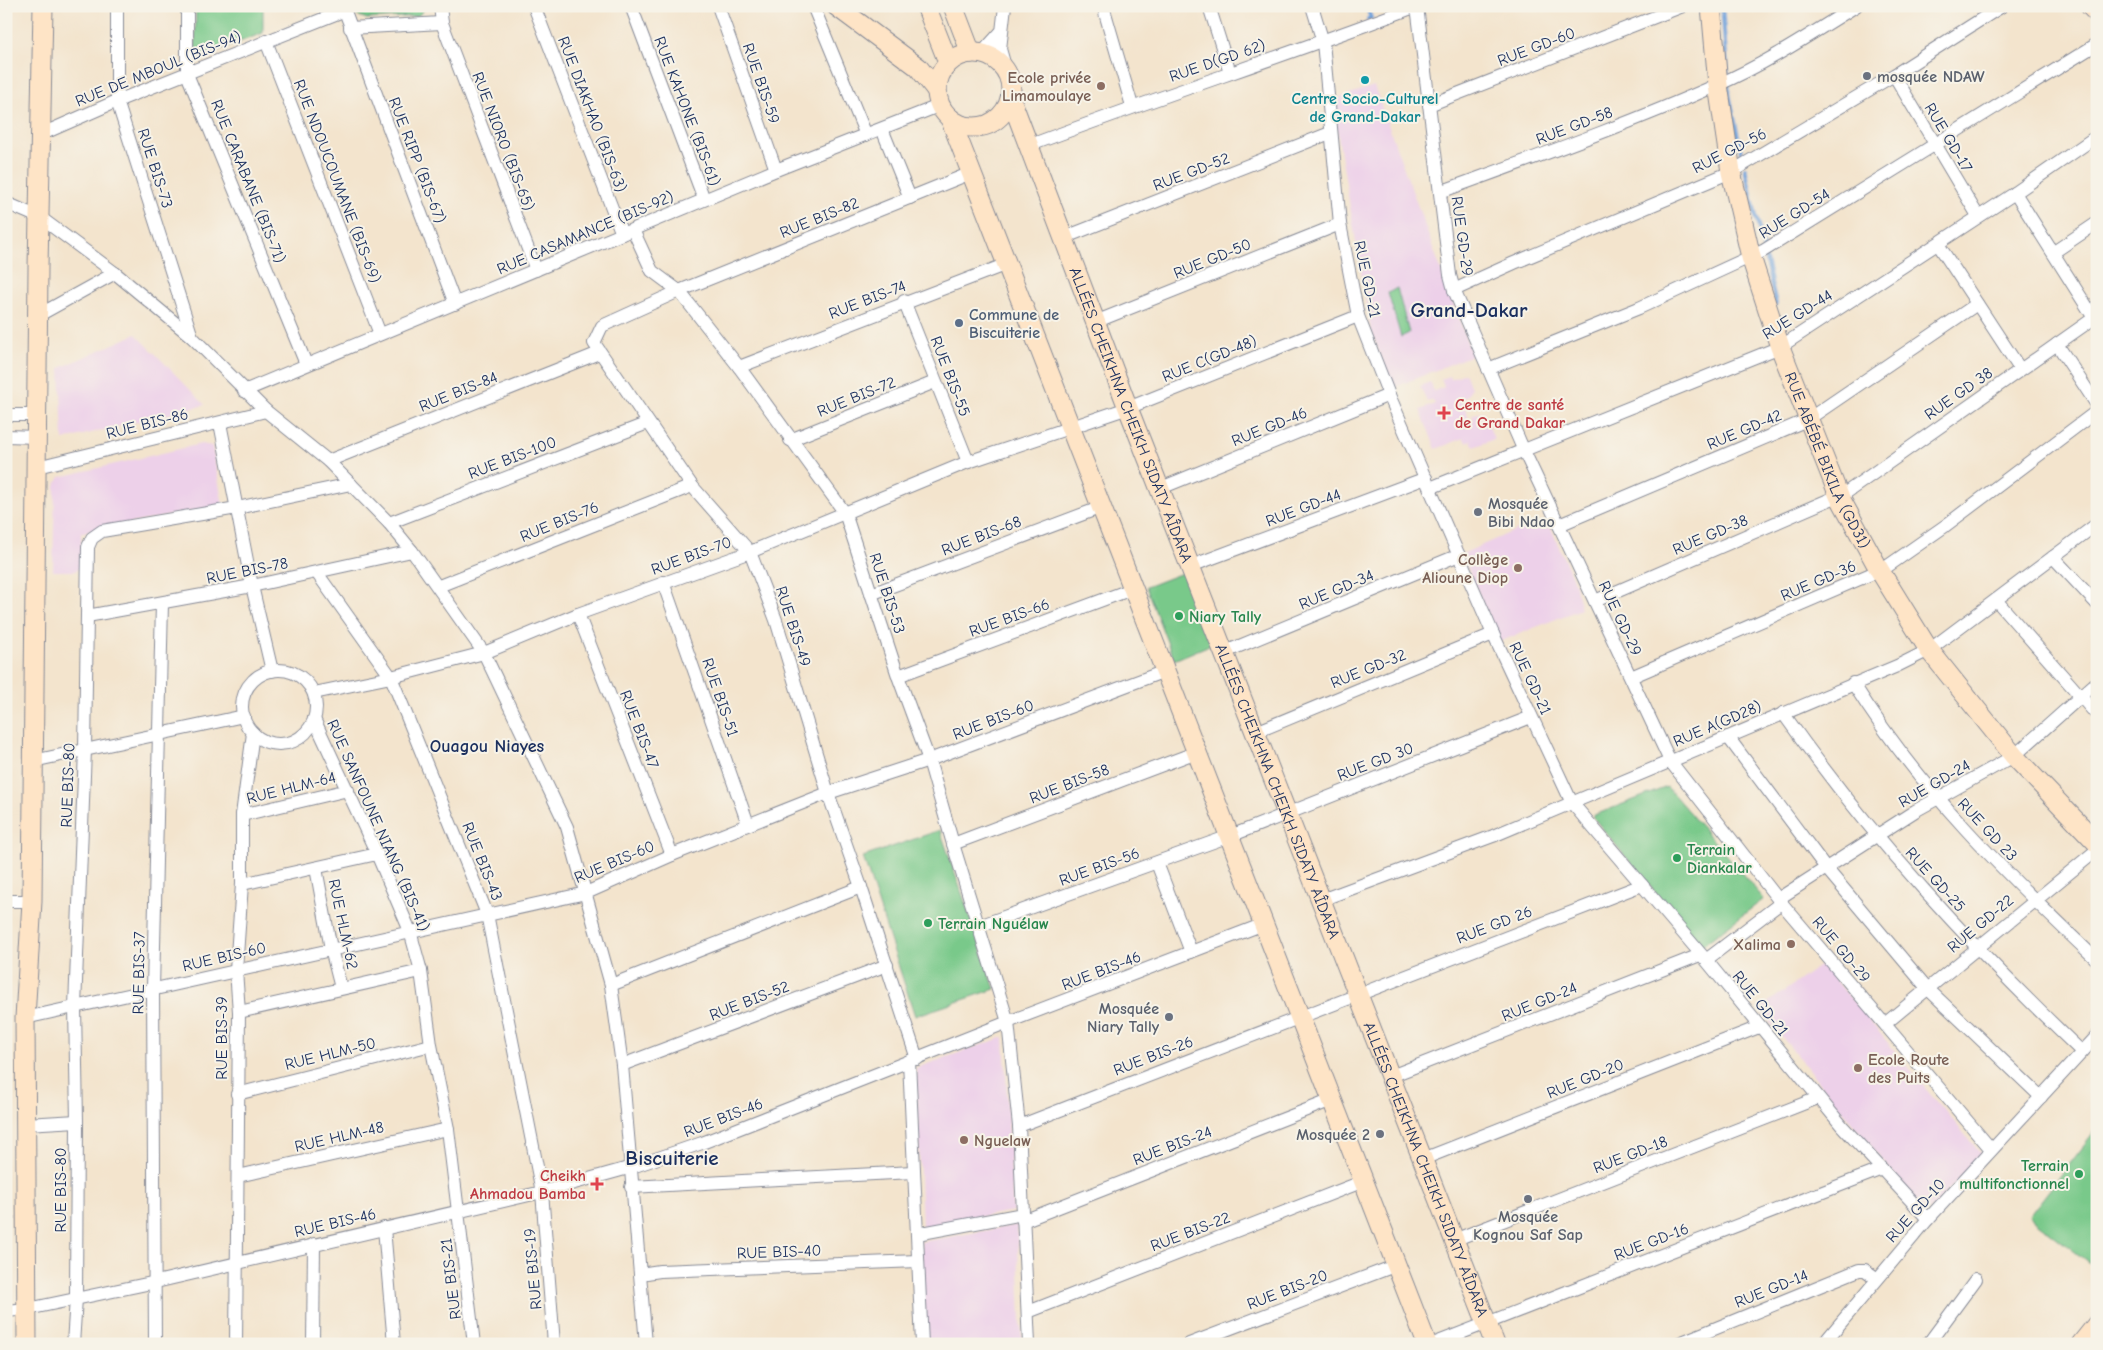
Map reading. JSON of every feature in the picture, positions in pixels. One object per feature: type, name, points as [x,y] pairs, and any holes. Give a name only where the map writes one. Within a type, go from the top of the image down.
[{"type":"main road","points":[[28,1344],[25,1018],[32,901],[32,762],[43,6]]},
{"type":"main road","points":[[836,6],[918,67],[943,105],[1075,425],[1102,507],[1132,588],[1197,752],[1234,834],[1264,924],[1305,1014],[1332,1100],[1397,1265],[1433,1343]]},
{"type":"main road","points":[[926,6],[948,63]]},
{"type":"main road","points":[[953,6],[976,53]]},
{"type":"main road","name":"RUE ABÉBÉ BIKILA (GD31)","points":[[1711,6],[1718,85],[1731,172],[1751,257],[1780,347],[1807,420],[1839,496],[1880,571],[1929,650],[2014,756],[2097,843]]},
{"type":"main road","points":[[2090,6],[2097,14]]},
{"type":"main road","points":[[905,58],[928,67],[948,63],[976,53],[996,60],[1006,70],[1011,82],[1011,99],[999,118],[988,124],[968,126],[943,105],[940,77],[948,63]]},
{"type":"main road","name":"ALLÉES CHEIKHNA CHEIKH SIDATY AÎDARA","points":[[1011,99],[1096,322],[1126,409],[1161,488],[1256,732],[1284,815],[1322,900],[1354,995],[1390,1076],[1454,1240],[1484,1324],[1495,1344]]},
{"type":"main road","points":[[2082,1344],[2097,1324]]},
{"type":"street","name":"RUE BIS-73","points":[[117,6],[117,101],[192,337]]},
{"type":"street","name":"RUE CARABANE (BIS-71)","points":[[188,6],[187,74],[306,364]]},
{"type":"street","name":"RUE NIORO (BIS-65)","points":[[440,6],[442,23],[536,270]]},
{"type":"street","name":"RUE DIAKHAO (BIS-63)","points":[[534,6],[628,232]]},
{"type":"street","name":"RUE KAHONE (BIS-61)","points":[[631,6],[704,199]]},
{"type":"street","name":"RUE BIS-59","points":[[718,6],[776,170]]},
{"type":"street","points":[[813,6],[866,135]]},
{"type":"street","points":[[1005,6],[1000,33],[1000,49],[1006,70]]},
{"type":"street","points":[[1103,6],[1132,106]]},
{"type":"street","points":[[1209,6],[1230,73]]},
{"type":"street","name":"RUE GD-21","points":[[1312,6],[1323,42],[1340,224],[1358,316],[1389,394],[1493,634],[1572,803],[1818,1098],[1928,1219]]},
{"type":"street","name":"RUE D(GD 62)","points":[[1028,146],[1132,106],[1323,42],[1417,6]]},
{"type":"street","name":"RUE GD-29","points":[[1417,6],[1450,275],[1454,290],[1524,451],[1670,761],[1780,900],[1991,1149]]},
{"type":"street","name":"RUE GD-60","points":[[1429,105],[1683,6]]},
{"type":"street","name":"RUE GD-58","points":[[1440,192],[1550,152],[1718,85],[1784,50],[1856,6]]},
{"type":"street","name":"RUE GD-56","points":[[1454,290],[1514,262],[1731,172],[1894,75],[2002,6]]},
{"type":"street","name":"RUE DE MBOUL (BIS-94)","points":[[42,134],[343,8]]},
{"type":"street","name":"RUE RIPP (BIS-67)","points":[[343,8],[455,304]]},
{"type":"street","points":[[350,28],[442,23]]},
{"type":"street","points":[[976,53],[1000,33]]},
{"type":"street","name":"RUE NDOUCOUMANE (BIS-69)","points":[[266,41],[380,334]]},
{"type":"street","name":"RUE GD-54","points":[[1488,369],[1639,308],[1751,257],[2097,44]]},
{"type":"street","name":"RUE GD-17","points":[[1894,75],[1978,216]]},
{"type":"street","name":"RUE CASAMANCE (BIS-92)","points":[[244,391],[704,199],[943,105]]},
{"type":"street","points":[[882,129],[910,198]]},
{"type":"street","name":"RUE GD-52","points":[[1063,238],[1330,133]]},
{"type":"street","name":"RUE GD-44","points":[[1191,566],[1524,451],[1780,347],[2015,193],[2097,136]]},
{"type":"street","name":"RUE BIS-82","points":[[679,291],[972,173]]},
{"type":"street","points":[[2015,193],[2096,317]]},
{"type":"street","points":[[6,203],[40,218],[115,273],[192,337],[266,411],[328,461],[389,523],[412,551],[439,586],[484,653],[566,827],[611,985],[622,1065],[632,1167],[631,1187],[646,1344]]},
{"type":"street","points":[[2054,252],[2097,223]]},
{"type":"street","name":"RUE GD-50","points":[[1096,322],[1340,224]]},
{"type":"street","name":"RUE BIS-53","points":[[628,232],[652,270],[679,291],[739,367],[790,440],[845,513],[898,676],[929,760],[1008,1022],[1019,1126],[1029,1344]]},
{"type":"street","points":[[1938,244],[2020,369]]},
{"type":"street","name":"RUE BIS-74","points":[[739,367],[904,301],[1007,264]]},
{"type":"street","points":[[39,314],[115,273]]},
{"type":"street","points":[[599,352],[594,343],[602,326],[679,291]]},
{"type":"street","name":"RUE BIS-55","points":[[904,301],[968,462]]},
{"type":"street","name":"RUE GD-42","points":[[1559,525],[1807,420],[1977,304]]},
{"type":"street","name":"RUE C(GD-48)","points":[[1075,425],[1126,409],[1358,316]]},
{"type":"street","name":"RUE GD 38","points":[[1839,496],[2096,317]]},
{"type":"street","points":[[2057,344],[2097,405]]},
{"type":"street","name":"RUE BIS-49","points":[[599,352],[692,486],[750,552],[776,620],[828,793],[887,965],[913,1060],[913,1172],[922,1344]]},
{"type":"street","name":"RUE BIS-84","points":[[328,461],[599,352]]},
{"type":"street","name":"RUE BIS-72","points":[[790,440],[935,382]]},
{"type":"street","name":"RUE GD-46","points":[[1161,488],[1389,394]]},
{"type":"street","name":"RUE BIS-86","points":[[37,467],[266,411]]},
{"type":"street","name":"RUE GD-36","points":[[1631,676],[1880,571],[1945,526],[2097,411]]},
{"type":"street","points":[[6,415],[37,415]]},
{"type":"street","points":[[220,423],[252,586],[272,671]]},
{"type":"street","name":"RUE BIS-100","points":[[389,523],[648,423]]},
{"type":"street","name":"RUE BIS-70","points":[[314,692],[391,677],[484,653],[578,614],[750,552],[968,462],[1075,425]]},
{"type":"street","points":[[6,436],[37,437]]},
{"type":"street","name":"RUE BIS-80","points":[[73,1344],[76,1298],[77,1121],[75,1007],[85,750],[88,547],[92,538],[102,531],[237,508],[350,484]]},
{"type":"street","name":"RUE BIS-76","points":[[439,586],[692,486]]},
{"type":"street","name":"RUE GD-38","points":[[1595,601],[1839,496]]},
{"type":"street","name":"RUE BIS-68","points":[[871,594],[1102,507]]},
{"type":"street","name":"RUE A(GD28)","points":[[1322,900],[1493,836],[1897,666],[1929,650],[2097,524]]},
{"type":"street","name":"RUE BIS-78","points":[[86,616],[252,586],[412,551]]},
{"type":"street","name":"RUE GD-34","points":[[1225,652],[1460,555]]},
{"type":"street","points":[[2053,557],[2097,604]]},
{"type":"street","name":"RUE BIS-43","points":[[317,573],[391,677],[487,914],[542,1192]]},
{"type":"street","name":"RUE BIS-51","points":[[663,582],[748,824]]},
{"type":"street","name":"RUE BIS-66","points":[[898,676],[1132,588]]},
{"type":"street","points":[[1996,600],[2080,698],[2097,715]]},
{"type":"street","name":"RUE BIS-37","points":[[155,1344],[153,989],[161,733],[162,603]]},
{"type":"street","name":"RUE BIS-47","points":[[578,614],[672,855]]},
{"type":"street","name":"RUE GD-32","points":[[1256,732],[1493,634]]},
{"type":"street","points":[[272,671],[290,672],[299,676],[314,692],[316,704],[314,719],[304,734],[288,743],[269,742],[253,733],[244,716],[242,706],[248,688],[263,674],[272,671]]},
{"type":"street","name":"RUE BIS-60","points":[[25,1018],[586,893],[672,855],[828,793],[929,760],[1165,671]]},
{"type":"street","name":"RUE GD-24","points":[[1390,1076],[1703,958],[1826,868],[1937,798],[2014,756],[2097,682]]},
{"type":"street","name":"RUE GD 23","points":[[1853,683],[1879,724],[1937,798],[2033,900],[2097,960]]},
{"type":"street","name":"RUE GD-25","points":[[1783,713],[1838,789],[1876,837],[1976,948],[2082,1052]]},
{"type":"street","points":[[32,762],[244,716]]},
{"type":"street","name":"RUE GD 30","points":[[1234,834],[1531,717]]},
{"type":"street","name":"RUE SANFOUNE NIANG (BIS-41)","points":[[314,719],[377,854],[410,931],[421,971],[431,1045],[448,1129],[459,1211]]},
{"type":"street","name":"RUE BIS-39","points":[[236,1344],[239,1012],[236,970],[242,884],[242,816],[253,733]]},
{"type":"street","points":[[1728,737],[1826,868],[1927,988],[2041,1097]]},
{"type":"street","name":"RUE BIS-58","points":[[953,844],[1197,752]]},
{"type":"street","name":"RUE HLM-64","points":[[242,816],[348,790]]},
{"type":"street","name":"RUE BIS-56","points":[[979,926],[1234,834]]},
{"type":"street","name":"RUE GD-22","points":[[1886,1023],[2033,900],[2097,850]]},
{"type":"street","points":[[242,884],[377,854]]},
{"type":"street","points":[[1157,862],[1191,952]]},
{"type":"street","name":"RUE HLM-62","points":[[316,868],[331,949],[341,988]]},
{"type":"street","name":"RUE GD 26","points":[[1305,1014],[1642,885]]},
{"type":"street","points":[[611,985],[861,887]]},
{"type":"street","points":[[6,901],[32,901]]},
{"type":"street","name":"RUE BIS-46","points":[[6,1311],[28,1309],[156,1282],[542,1192],[632,1167],[702,1143],[1008,1022],[1264,924]]},
{"type":"street","name":"RUE BIS-52","points":[[622,1065],[887,965]]},
{"type":"street","points":[[239,1012],[421,971]]},
{"type":"street","name":"RUE BIS-26","points":[[1019,1126],[1305,1014]]},
{"type":"street","name":"RUE GD-20","points":[[1423,1159],[1759,1027]]},
{"type":"street","name":"RUE GD-10","points":[[1823,1344],[1876,1278],[1928,1219],[2097,1036]]},
{"type":"street","name":"RUE HLM-50","points":[[237,1094],[431,1045]]},
{"type":"street","name":"RUE GD-18","points":[[1454,1240],[1818,1098]]},
{"type":"street","name":"RUE BIS-24","points":[[917,1234],[1023,1218],[1332,1100]]},
{"type":"street","points":[[26,1124],[77,1121]]},
{"type":"street","name":"RUE HLM-48","points":[[238,1176],[448,1129]]},
{"type":"street","name":"RUE GD-16","points":[[1433,1343],[1882,1169]]},
{"type":"street","points":[[631,1187],[913,1172]]},
{"type":"street","name":"RUE BIS-22","points":[[1028,1312],[1364,1181]]},
{"type":"street","name":"RUE BIS-19","points":[[542,1192],[554,1344]]},
{"type":"street","name":"RUE BIS-21","points":[[459,1211],[474,1344]]},
{"type":"street","points":[[384,1228],[394,1344]]},
{"type":"street","points":[[313,1344],[314,1244]]},
{"type":"street","name":"RUE BIS-40","points":[[640,1274],[667,1271],[918,1261]]},
{"type":"street","name":"RUE BIS-20","points":[[1189,1344],[1397,1265]]},
{"type":"street","name":"RUE GD-14","points":[[1677,1344],[1859,1270],[1865,1270],[1876,1278]]},
{"type":"street","points":[[1928,1344],[1976,1279]]},
{"type":"shaded area","points":[[1374,86],[1472,355],[1393,388],[1371,331],[1332,100]]},
{"type":"shaded area","points":[[136,334],[205,405],[63,440],[60,368]]},
{"type":"shaded area","name":"Centre de santé de Grand Dakar","points":[[1465,373],[1471,388],[1467,396],[1461,399],[1470,421],[1474,420],[1472,415],[1483,411],[1494,439],[1474,447],[1471,441],[1466,443],[1464,438],[1436,449],[1420,410],[1435,404],[1433,400],[1427,402],[1420,386],[1430,382],[1434,391],[1444,387],[1441,379],[1450,376],[1451,379]]},
{"type":"shaded area","points":[[201,444],[212,446],[223,505],[81,533],[82,566],[75,571],[53,571],[55,486],[60,477]]},
{"type":"shaded area","name":"Collège Alioune Diop","points":[[1548,521],[1574,582],[1581,609],[1499,642],[1462,554],[1523,527],[1525,531]]},
{"type":"shaded area","name":"Ecole Route des Puits","points":[[1822,964],[1982,1155],[1930,1210],[1921,1207],[1759,1009]]},
{"type":"shaded area","name":"Nguelaw","points":[[1004,1037],[1013,1211],[922,1227],[916,1068]]},
{"type":"shaded area","points":[[1017,1225],[1022,1344],[926,1344],[921,1242]]},
{"type":"green space","points":[[196,6],[263,6],[263,33],[195,59]]},
{"type":"green space","points":[[354,6],[426,7],[418,16],[367,19],[354,14]]},
{"type":"green space","points":[[1397,288],[1409,333],[1401,337],[1388,293]]},
{"type":"green space","name":"Niary Tally","points":[[1185,572],[1212,644],[1174,660],[1146,587]]},
{"type":"green space","name":"Terrain Diankalar","points":[[1667,787],[1764,899],[1700,947],[1592,816]]},
{"type":"green space","name":"Terrain Nguélaw","points":[[940,830],[995,989],[915,1016],[863,857]]},
{"type":"green space","name":"Terrain multifonctionnel","points":[[2097,1129],[2097,1269],[2029,1216]]},
{"type":"waterway","points":[[1366,6],[1371,18],[1368,19]]},
{"type":"waterway","points":[[1722,6],[1729,94],[1743,161]]},
{"type":"waterway","points":[[1745,168],[1776,304]]},
{"type":"place","name":"mosquée NDAW","points":[[1867,76]]},
{"type":"place","name":"Centre Socio-Culturel de Grand-Dakar","points":[[1365,80]]},
{"type":"place","name":"Ecole privée Limamoulaye","points":[[1101,86]]},
{"type":"place","name":"Commune de Biscuiterie","points":[[959,323]]},
{"type":"place","name":"Centre de santé de Grand Dakar","points":[[1444,413]]},
{"type":"place","name":"Mosquée Bibi Ndao","points":[[1478,512]]},
{"type":"place","name":"Collège Alioune Diop","points":[[1518,568]]},
{"type":"place","name":"Niary Tally","points":[[1179,616]]},
{"type":"place","name":"Terrain Diankalar","points":[[1677,858]]},
{"type":"place","name":"Terrain Nguélaw","points":[[928,923]]},
{"type":"place","name":"Xalima","points":[[1791,944]]},
{"type":"place","name":"Mosquée Niary Tally","points":[[1169,1017]]},
{"type":"place","name":"Ecole Route des Puits","points":[[1858,1068]]},
{"type":"place","name":"Mosquée 2","points":[[1380,1134]]},
{"type":"place","name":"Nguelaw","points":[[964,1140]]},
{"type":"place","name":"Terrain multifonctionnel","points":[[2079,1174]]},
{"type":"place","name":"Cheikh Ahmadou Bamba","points":[[597,1184]]},
{"type":"place","name":"Mosquée Kognou Saf Sap","points":[[1528,1199]]},
{"type":"district","name":"Grand-Dakar","points":[[1469,310]]},
{"type":"district","name":"Ouagou Niayes","points":[[487,746]]},
{"type":"district","name":"Biscuiterie","points":[[672,1158]]}]
